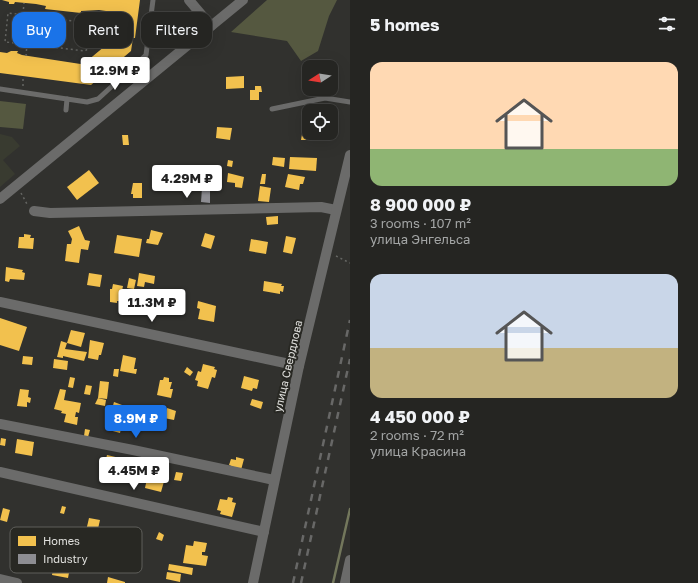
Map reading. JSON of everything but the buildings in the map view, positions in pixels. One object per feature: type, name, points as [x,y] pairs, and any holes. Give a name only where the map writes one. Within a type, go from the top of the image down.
[{"type":"street","points":[[189,0],[199,12]]},
{"type":"street","points":[[212,25],[243,0]]},
{"type":"street","points":[[0,199],[184,48]]},
{"type":"street","name":"улица Свердлова","points":[[253,583],[299,366],[350,155]]},
{"type":"street","points":[[34,211],[50,213],[321,207],[336,210]]},
{"type":"street","points":[[0,302],[299,366]]},
{"type":"street","points":[[0,424],[274,480]]},
{"type":"street","points":[[0,472],[264,532]]},
{"type":"street","points":[[345,583],[350,560]]},
{"type":"street","points":[[0,579],[17,583]]},
{"type":"lane","points":[[0,89],[87,102],[98,99],[146,55],[153,0]]},
{"type":"lane","points":[[272,109],[325,98],[350,102]]},
{"type":"lane","points":[[66,110],[68,99]]},
{"type":"path","points":[[23,12],[24,3]]},
{"type":"path","points":[[12,13],[8,12],[5,42],[12,43]]},
{"type":"path","points":[[60,48],[85,51],[105,35],[106,25],[66,20]]},
{"type":"path","points":[[26,56],[27,48]]},
{"type":"path","points":[[22,92],[23,76]]},
{"type":"path","points":[[17,185],[26,204],[34,211]]},
{"type":"path","points":[[327,252],[350,263]]},
{"type":"shaded area","points":[[0,134],[12,137],[20,146],[3,160],[15,174],[0,187]]},
{"type":"green space","points":[[267,0],[337,0],[329,16],[318,51],[301,61],[287,41],[231,32]]},
{"type":"green space","points":[[0,101],[26,104],[23,129],[0,127]]},
{"type":"waterway","points":[[333,583],[350,509]]},
{"type":"railway","points":[[293,583],[350,320]]},
{"type":"railway","points":[[301,583],[350,359]]}]
